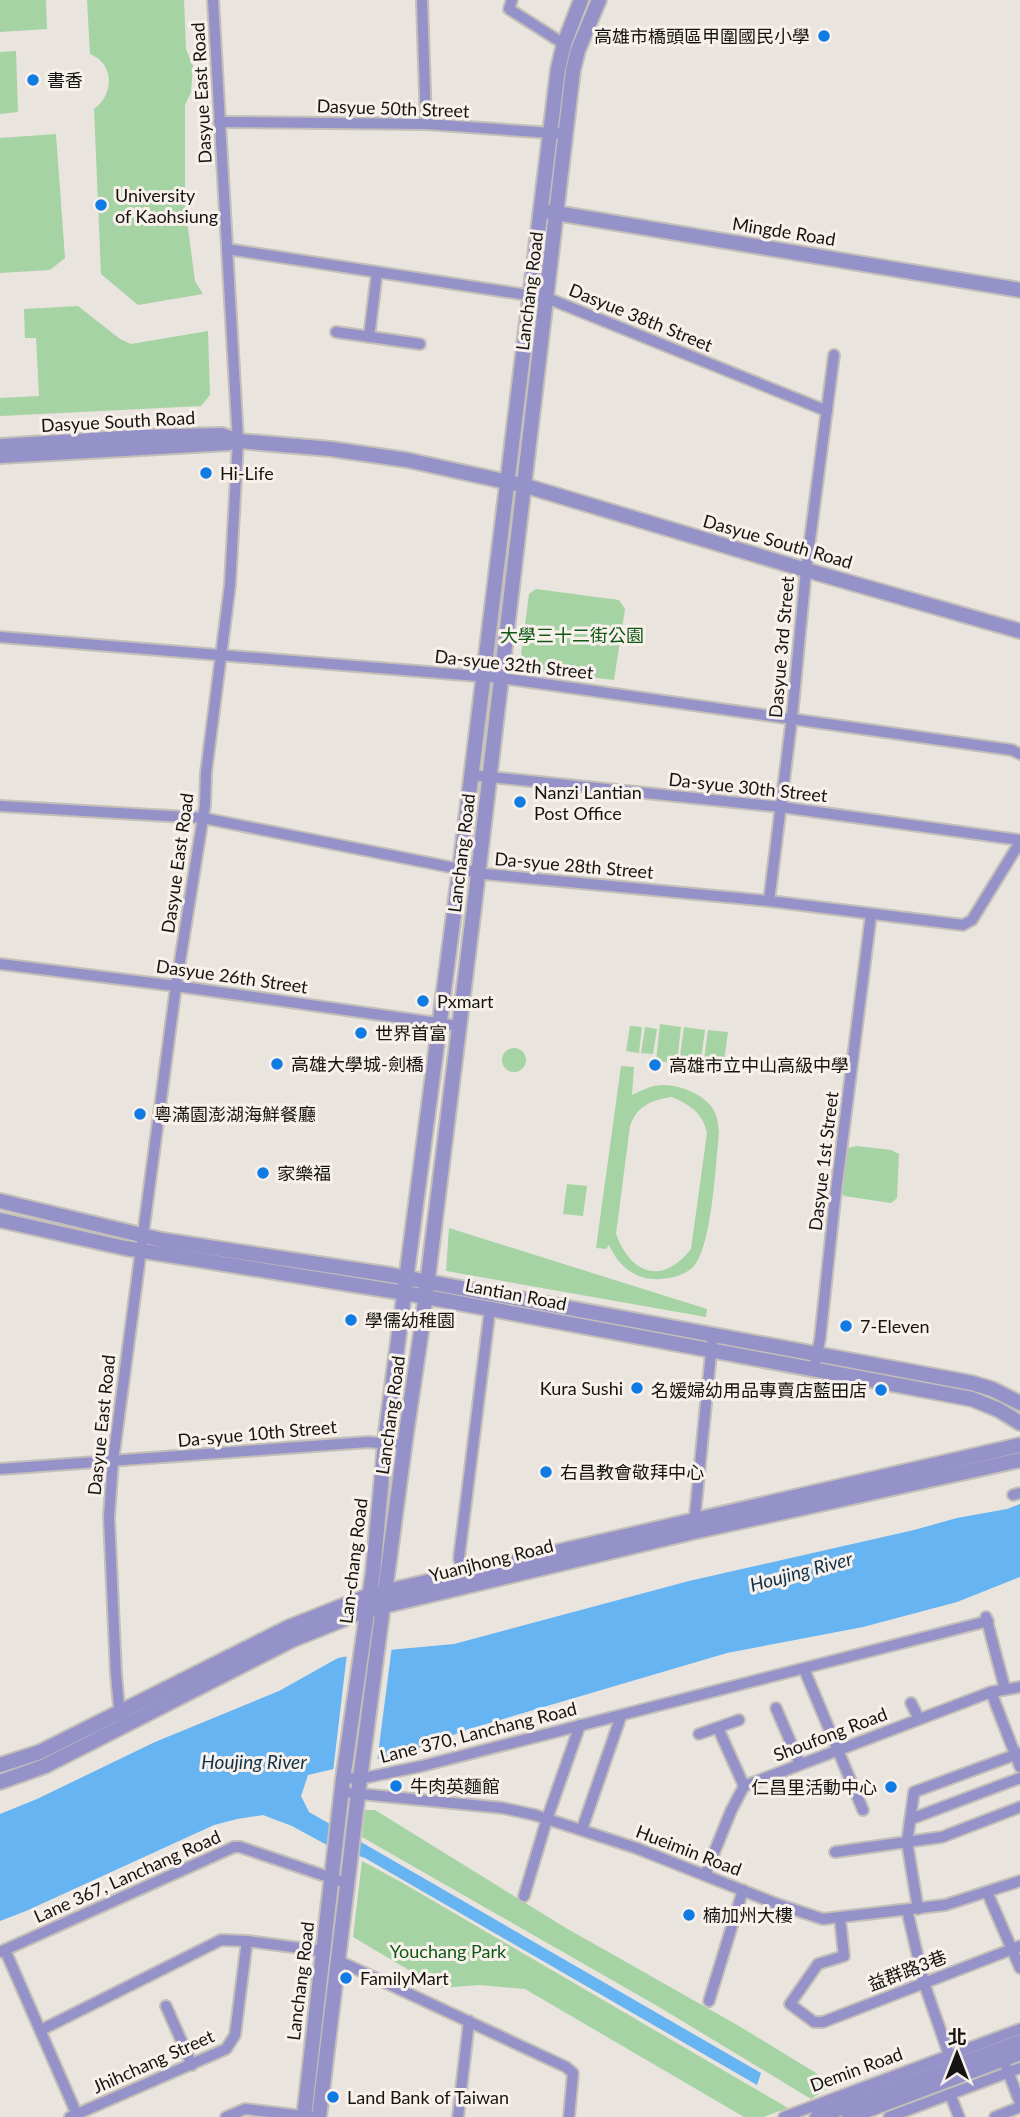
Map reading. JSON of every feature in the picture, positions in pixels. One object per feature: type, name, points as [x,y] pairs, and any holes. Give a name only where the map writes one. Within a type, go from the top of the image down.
[{"type":"street","name":"Dasyue East Road","points":[[121,1720],[109,1517],[113,1461],[176,986],[203,818],[230,585],[238,441],[213,0]]},
{"type":"street","points":[[422,0],[426,124]]},
{"type":"street","points":[[512,0],[509,9],[564,44]]},
{"type":"street","points":[[566,70],[564,44],[581,0]]},
{"type":"street","points":[[566,70],[578,50],[598,0]]},
{"type":"street","name":"Lanchang Road","points":[[406,1286],[542,211],[558,133],[566,70]]},
{"type":"street","name":"Dasyue 50th Street","points":[[219,122],[426,124],[558,133]]},
{"type":"street","name":"Lanchang Road","points":[[361,1773],[427,1289],[526,486],[557,213],[558,133]]},
{"type":"street","name":"Mingde Road","points":[[542,211],[1020,290]]},
{"type":"street","name":"Dasyue 38th Street","points":[[227,249],[547,298],[827,411]]},
{"type":"street","points":[[369,337],[377,272]]},
{"type":"street","points":[[336,332],[421,344]]},
{"type":"street","name":"Dasyue 3rd Street","points":[[769,901],[792,717],[806,570],[834,355]]},
{"type":"street","name":"Dasyue South Road","points":[[0,446],[222,435],[238,441],[382,456],[526,486],[1020,631]]},
{"type":"street","name":"Dasyue South Road","points":[[0,456],[222,445],[238,441]]},
{"type":"street","name":"Da-syue 32th Street","points":[[0,637],[502,678],[792,717],[1012,750],[1020,754]]},
{"type":"street","name":"Da-syue 30th Street","points":[[471,775],[781,807],[1020,841]]},
{"type":"street","name":"Da-syue 28th Street","points":[[0,806],[203,818],[478,873],[769,901],[871,915],[968,924],[1020,841]]},
{"type":"street","name":"Dasyue 1st Street","points":[[814,1369],[818,1354],[871,915]]},
{"type":"street","name":"Dasyue 26th Street","points":[[0,964],[459,1026]]},
{"type":"street","name":"Lantian Road","points":[[0,1201],[141,1244]]},
{"type":"street","name":"Lantian Road","points":[[0,1220],[713,1335],[972,1383],[992,1388],[1020,1404]]},
{"type":"street","name":"Lan-chang Road","points":[[343,1781],[370,1595],[385,1443],[406,1286]]},
{"type":"street","name":"Lantian Road","points":[[427,1289],[490,1309],[972,1399],[999,1410],[1020,1423]]},
{"type":"street","points":[[464,1580],[459,1558],[490,1309]]},
{"type":"street","points":[[694,1525],[713,1335]]},
{"type":"street","name":"Da-syue 10th Street","points":[[0,1469],[368,1442],[404,1445]]},
{"type":"street","name":"Yuanjhong Road","points":[[0,1765],[121,1720],[292,1640],[367,1610],[385,1599],[1020,1445]]},
{"type":"street","name":"Yuanjhong Road","points":[[694,1525],[1020,1460]]},
{"type":"street","name":"Yuanjhong Road","points":[[0,1782],[45,1766],[121,1720],[289,1627],[370,1595],[385,1599]]},
{"type":"street","name":"Lane 370, Lanchang Road","points":[[343,1781],[361,1773],[422,1766],[621,1716],[987,1618],[1005,1689]]},
{"type":"street","points":[[804,1669],[863,1810]]},
{"type":"street","name":"Shoufong Road","points":[[744,1786],[991,1692],[1020,1687]]},
{"type":"street","points":[[991,1692],[1018,1754],[1020,1767]]},
{"type":"street","points":[[911,1703],[919,1719]]},
{"type":"street","points":[[776,1708],[800,1764]]},
{"type":"street","points":[[582,1829],[621,1716]]},
{"type":"street","points":[[699,1734],[738,1720]]},
{"type":"street","points":[[524,1896],[547,1819],[580,1725]]},
{"type":"street","points":[[705,1875],[744,1786],[718,1728]]},
{"type":"street","points":[[949,2055],[924,1983],[912,1909],[907,1842],[914,1792],[1018,1754]]},
{"type":"street","points":[[358,1794],[361,1773]]},
{"type":"street","points":[[911,1819],[1020,1778]]},
{"type":"street","name":"Lanchang Road","points":[[309,2117],[323,1951],[343,1781]]},
{"type":"street","name":"Hueimin Road","points":[[343,1781],[358,1794],[503,1808],[582,1829],[813,1917],[840,1918],[945,1905],[1020,1881]]},
{"type":"street","name":"Lanchang Road","points":[[309,2117],[339,1961],[358,1794]]},
{"type":"street","points":[[835,1852],[942,1837],[1020,1807]]},
{"type":"street","name":"Lane 367, Lanchang Road","points":[[3,1951],[234,1847],[348,1884]]},
{"type":"street","points":[[709,2001],[743,1890]]},
{"type":"street","points":[[988,1892],[1016,1947],[1020,1968]]},
{"type":"street","name":"益群路3巷","points":[[840,1918],[844,1956],[818,1964],[790,2004],[814,2022],[823,2022],[1016,1947]]},
{"type":"street","points":[[41,2030],[221,1940],[323,1951],[339,1961],[554,2060],[573,2073],[569,2117]]},
{"type":"street","name":"Jhihchang Street","points":[[75,2116],[226,2049],[235,2035],[247,1941]]},
{"type":"street","points":[[3,1951],[41,2030],[75,2116]]},
{"type":"street","points":[[166,2006],[191,2064]]},
{"type":"street","points":[[458,2117],[469,2021]]},
{"type":"street","name":"Demin Road","points":[[817,2117],[1001,2055],[1020,2029]]},
{"type":"street","name":"Demin Road","points":[[891,2117],[950,2094],[1020,2042]]},
{"type":"street","name":"Demin Road","points":[[784,2117],[862,2100],[949,2055],[1020,2053]]},
{"type":"street","points":[[995,2117],[1020,2105],[1001,2055]]},
{"type":"street","name":"Demin Road","points":[[1001,2055],[1020,2068]]},
{"type":"street","points":[[950,2094],[959,2117]]},
{"type":"street","points":[[862,2100],[891,2117]]},
{"type":"street","name":"Demin Road","points":[[849,2117],[862,2100]]},
{"type":"street","points":[[226,2117],[245,2109],[309,2117]]},
{"type":"green space","points":[[0,0],[46,0],[47,29],[0,32]]},
{"type":"green space","points":[[87,0],[184,0],[186,49],[193,66],[191,92],[185,105],[185,205],[195,281],[203,294],[138,305],[101,274],[94,109],[105,96],[109,80],[104,65],[90,54]]},
{"type":"green space","points":[[16,51],[18,112],[0,114],[0,52]]},
{"type":"green space","points":[[56,134],[65,258],[50,270],[0,273],[0,138]]},
{"type":"green space","points":[[78,306],[120,339],[131,344],[208,331],[210,395],[201,406],[0,416],[0,398],[39,396],[36,338],[25,338],[24,309]]},
{"type":"green space","name":"大學三十二街公園","points":[[536,589],[619,600],[625,609],[614,680],[525,670],[520,663],[529,594]]},
{"type":"green space","points":[[660,1024],[681,1027],[677,1063],[656,1061]]},
{"type":"green space","points":[[630,1026],[642,1027],[639,1053],[626,1051]]},
{"type":"green space","points":[[645,1027],[657,1029],[653,1054],[641,1053]]},
{"type":"green space","points":[[684,1027],[705,1030],[700,1067],[679,1064]]},
{"type":"green space","points":[[708,1030],[728,1032],[723,1069],[703,1067]]},
{"type":"green space","points":[[509,1048],[519,1048],[526,1055],[526,1065],[519,1072],[509,1072],[502,1065],[502,1055]]},
{"type":"green space","points":[[621,1066],[634,1067],[632,1095],[655,1086],[679,1087],[702,1098],[716,1115],[719,1132],[709,1222],[700,1256],[694,1266],[669,1278],[638,1276],[616,1258],[609,1245],[606,1249],[596,1248]],"holes":[[[672,1097],[699,1115],[707,1133],[691,1249],[669,1268],[648,1270],[630,1258],[616,1234],[630,1126],[637,1113],[646,1105]]]},
{"type":"green space","points":[[856,1146],[891,1150],[899,1154],[897,1198],[891,1203],[844,1196],[842,1192],[848,1148]]},
{"type":"green space","points":[[567,1184],[587,1186],[583,1216],[563,1214]]},
{"type":"green space","points":[[449,1228],[707,1309],[706,1317],[446,1271]]},
{"type":"green space","name":"Youchang Park","points":[[365,1810],[375,1810],[566,1928],[739,2026],[834,2084],[811,2099],[659,2007],[362,1837]]},
{"type":"green space","name":"Youchang Park","points":[[362,1861],[788,2108],[763,2117],[744,2117],[525,1989],[480,1985],[439,1988],[353,1937]]},
{"type":"water","name":"Houjing River","points":[[1020,1504],[1020,1577],[957,1602],[863,1627],[727,1653],[469,1729],[411,1751],[308,1775],[301,1796],[309,1812],[761,2073],[757,2085],[365,1858],[325,1844],[292,1826],[263,1815],[214,1825],[0,1921],[0,1814],[155,1742],[279,1691],[338,1658],[378,1651],[454,1644],[689,1581]]},
{"type":"pier","points":[[392,1646],[377,1762],[333,1772],[347,1653]]},
{"type":"place","name":"高雄市橋頭區甲圍國民小學","points":[[824,36]]},
{"type":"place","name":"書香","points":[[33,80]]},
{"type":"place","name":"University of Kaohsiung","points":[[101,205]]},
{"type":"place","name":"Hi-Life","points":[[206,473]]},
{"type":"place","name":"Nanzi Lantian Post Office","points":[[520,802]]},
{"type":"place","name":"Pxmart","points":[[423,1001]]},
{"type":"place","name":"世界首富","points":[[361,1033]]},
{"type":"place","name":"高雄大學城-劍橋","points":[[277,1064]]},
{"type":"place","name":"高雄市立中山高級中學","points":[[655,1065]]},
{"type":"place","name":"粵滿園澎湖海鮮餐廳","points":[[140,1114]]},
{"type":"place","name":"家樂福","points":[[263,1173]]},
{"type":"place","name":"學儒幼稚園","points":[[351,1320]]},
{"type":"place","name":"7-Eleven","points":[[846,1326]]},
{"type":"place","name":"Kura Sushi","points":[[637,1388]]},
{"type":"place","name":"名媛婦幼用品專賣店藍田店","points":[[881,1390]]},
{"type":"place","name":"右昌教會敬拜中心","points":[[546,1472]]},
{"type":"place","name":"牛肉英麵館","points":[[396,1786]]},
{"type":"place","name":"仁昌里活動中心","points":[[891,1787]]},
{"type":"place","name":"楠加州大樓","points":[[689,1915]]},
{"type":"place","name":"FamilyMart","points":[[346,1978]]},
{"type":"place","name":"Land Bank of Taiwan","points":[[333,2097]]}]
